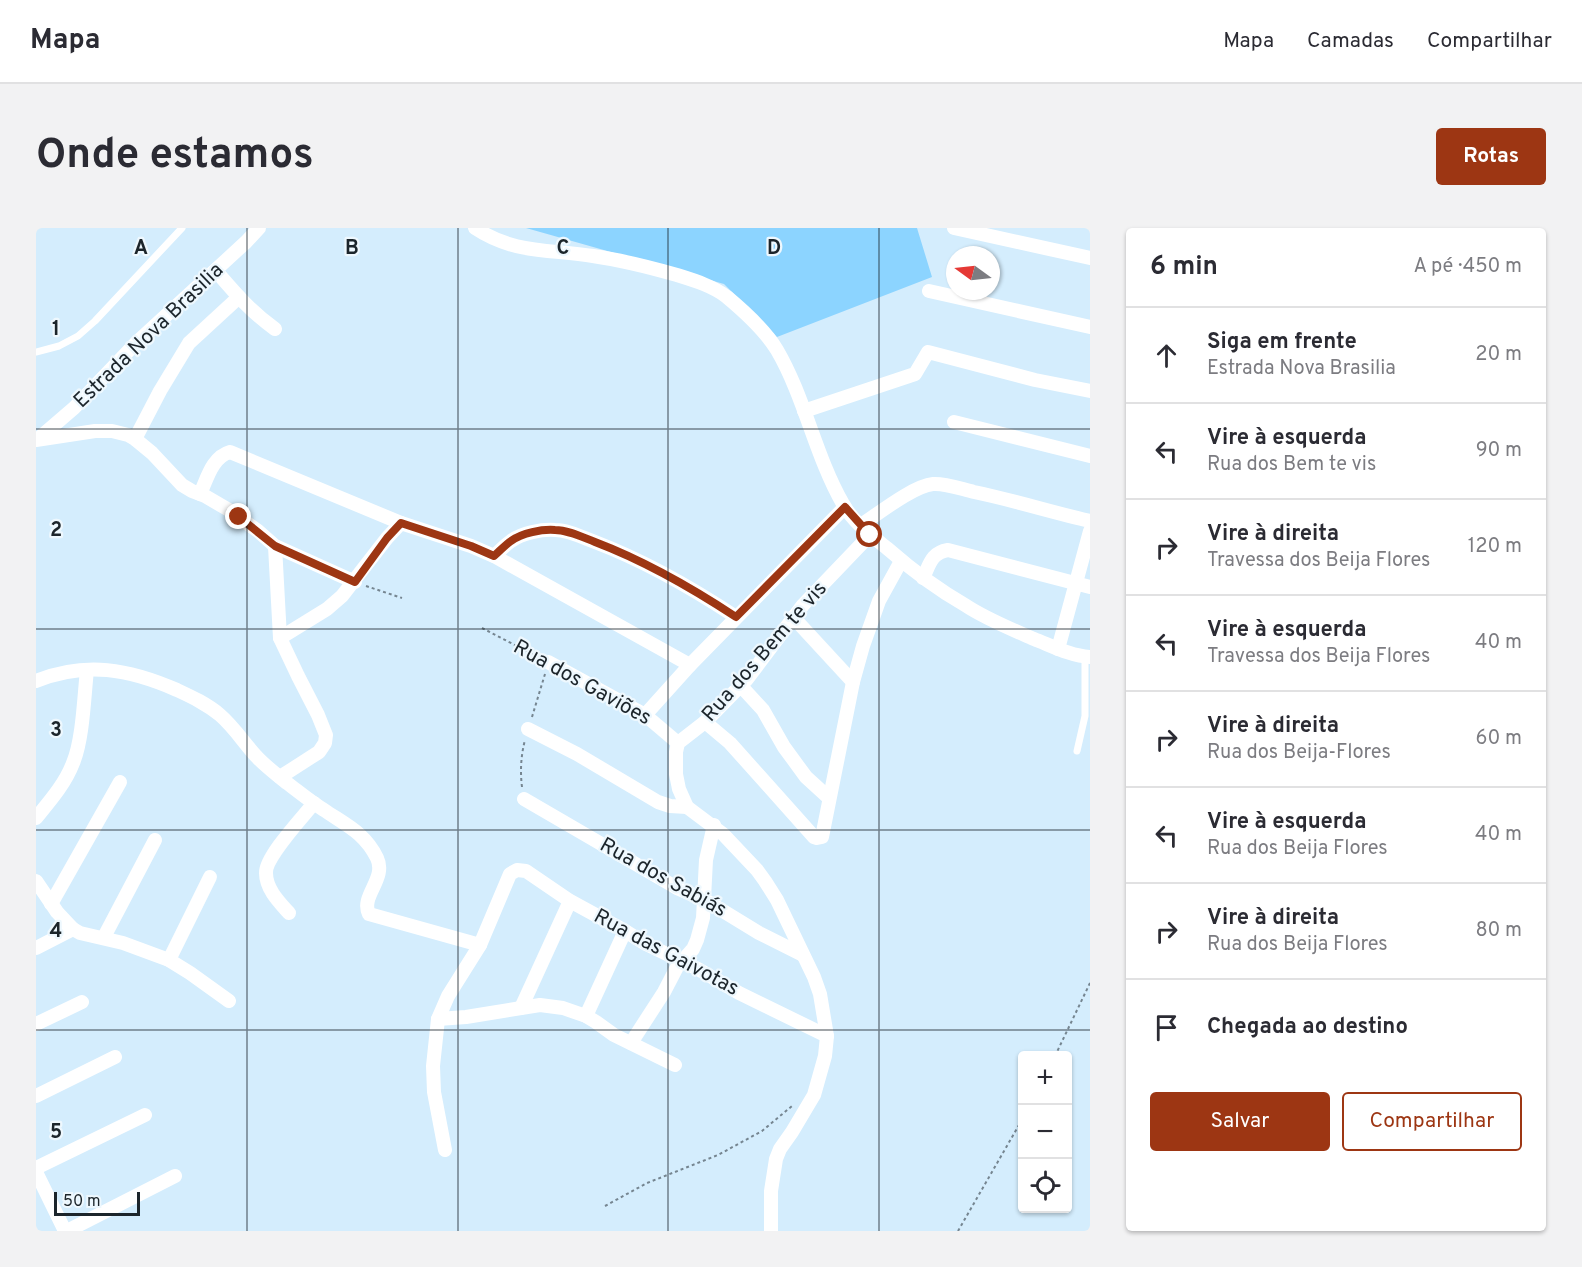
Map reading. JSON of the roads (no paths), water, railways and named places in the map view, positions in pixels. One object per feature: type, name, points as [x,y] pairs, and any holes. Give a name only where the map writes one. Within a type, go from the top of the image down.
[{"type":"street","name":"Estrada Nova Brasilia","points":[[36,440],[74,408],[135,344],[216,271],[259,228]]},
{"type":"street","points":[[475,228],[487,236],[512,246],[592,255],[621,261],[683,277],[724,295],[758,326],[776,347],[834,486],[845,507],[866,530],[923,578],[974,610],[1058,649],[1088,657]]},
{"type":"street","points":[[954,228],[1090,258]]},
{"type":"street","points":[[216,271],[255,314],[275,329]]},
{"type":"street","points":[[929,291],[1090,327]]},
{"type":"street","points":[[135,439],[189,343],[239,297]]},
{"type":"street","points":[[804,411],[915,374],[928,352],[1035,380],[1090,391]]},
{"type":"street","points":[[954,422],[1090,456]]},
{"type":"street","points":[[36,440],[104,431],[119,432],[135,439],[152,453],[182,485],[229,510],[275,546],[355,582]]},
{"type":"street","points":[[200,494],[217,460],[230,452],[401,523],[494,556],[690,665]]},
{"type":"street","name":"Rua dos Bem te vis","points":[[678,743],[705,722],[764,659],[794,617],[866,530],[907,495],[933,484],[1004,498],[1090,521]]},
{"type":"street","name":"Rua dos Bem te vis","points":[[645,715],[736,617],[845,507]]},
{"type":"street","points":[[280,638],[327,609],[342,596],[401,523]]},
{"type":"street","points":[[494,556],[512,540],[525,535],[543,530],[566,532],[614,549],[641,562],[689,587],[736,617]]},
{"type":"street","points":[[1058,649],[1090,531]]},
{"type":"street","points":[[275,546],[280,638],[326,735],[325,743],[319,752],[280,777]]},
{"type":"street","points":[[923,578],[937,553],[948,550],[1090,587]]},
{"type":"street","points":[[705,722],[730,743],[814,837],[822,837],[853,682],[875,610],[901,561]]},
{"type":"street","points":[[794,617],[853,682]]},
{"type":"street","name":"Rua dos Gaviões","points":[[548,662],[645,715],[678,743]]},
{"type":"street","points":[[36,681],[65,672],[108,669],[154,680],[201,701],[221,716],[258,758],[280,777],[355,830],[367,843],[380,867],[366,907],[369,914],[480,945],[448,996],[438,1020],[433,1066],[445,1150]]},
{"type":"street","points":[[36,818],[57,792],[74,761],[87,670]]},
{"type":"street","points":[[740,685],[763,710],[784,747],[806,777],[830,798]]},
{"type":"street","points":[[528,729],[577,754],[648,797],[669,806],[687,807],[714,825],[757,870],[777,900],[814,977],[820,994],[827,1036],[825,1056],[814,1095],[776,1159],[771,1191],[771,1231]]},
{"type":"street","points":[[678,743],[676,774],[679,789],[687,807]]},
{"type":"street","points":[[51,904],[120,782]]},
{"type":"street","name":"Rua dos Sabiás","points":[[524,799],[668,882],[705,900],[759,933],[803,955]]},
{"type":"street","points":[[289,913],[275,898],[268,885],[266,867],[284,839],[314,803]]},
{"type":"street","points":[[631,1043],[664,992],[677,967],[688,956],[697,940],[703,918],[706,860],[714,825]]},
{"type":"street","points":[[104,938],[155,840]]},
{"type":"street","name":"Rua das Gaivotas","points":[[480,945],[510,874],[517,870],[526,871],[570,901],[646,944],[827,1036]]},
{"type":"street","points":[[169,960],[210,877]]},
{"type":"street","points":[[36,881],[57,912],[73,929],[80,933],[142,949],[169,960],[229,1001]]},
{"type":"street","points":[[521,1008],[570,901]]},
{"type":"street","points":[[36,948],[73,929]]},
{"type":"street","points":[[586,1016],[625,931]]},
{"type":"street","points":[[36,1024],[82,1002]]},
{"type":"street","points":[[438,1020],[540,1005],[554,1006],[586,1016],[614,1035],[675,1065]]},
{"type":"street","points":[[36,1096],[115,1057]]},
{"type":"street","points":[[145,1115],[37,1175],[66,1231],[175,1176]]},
{"type":"lane","points":[[36,352],[58,346],[78,336],[95,321],[182,228]]},
{"type":"lane","points":[[1077,751],[1084,716],[1088,657]]}]
